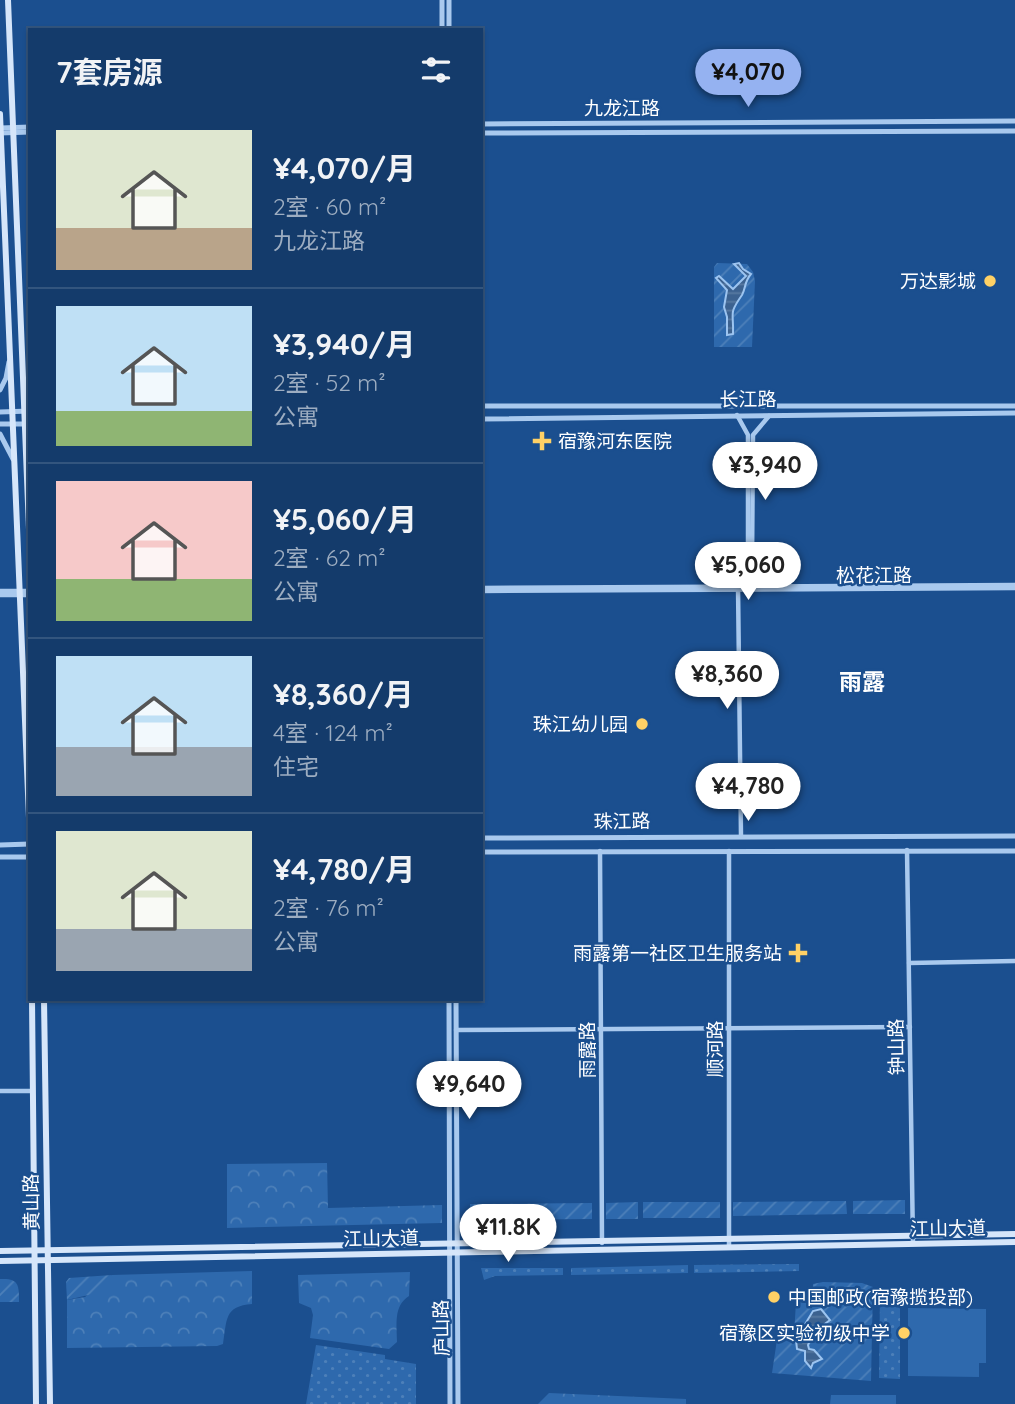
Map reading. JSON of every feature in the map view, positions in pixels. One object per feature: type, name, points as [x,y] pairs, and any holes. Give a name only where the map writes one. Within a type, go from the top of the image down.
[{"type":"main road","points":[[8,0],[22,372],[27,412],[28,506]]},
{"type":"main road","points":[[0,114],[28,798]]},
{"type":"main road","name":"黄山路","points":[[32,1001],[37,1404]]},
{"type":"main road","name":"黄山路","points":[[44,1001],[50,1404]]},
{"type":"main road","name":"江山大道","points":[[0,1261],[913,1244],[995,1238],[1015,1233]]},
{"type":"main road","name":"江山大道","points":[[0,1251],[913,1236],[995,1238],[1015,1244]]},
{"type":"street","points":[[442,0],[442,28]]},
{"type":"street","points":[[449,0],[449,28]]},
{"type":"street","name":"九龙江路","points":[[483,124],[1015,121]]},
{"type":"street","points":[[0,130],[28,130]]},
{"type":"street","name":"九龙江路","points":[[483,132],[1015,131]]},
{"type":"street","points":[[0,390],[6,378],[9,359]]},
{"type":"street","points":[[22,372],[28,387]]},
{"type":"street","name":"长江路","points":[[483,406],[1015,406]]},
{"type":"street","points":[[0,412],[27,412]]},
{"type":"street","name":"长江路","points":[[483,419],[737,414],[1015,413]]},
{"type":"street","points":[[737,414],[748,435],[748,567],[741,575],[738,588],[741,836]]},
{"type":"street","points":[[767,586],[764,578],[752,566],[753,435],[771,414]]},
{"type":"street","points":[[0,424],[27,424]]},
{"type":"street","points":[[0,434],[14,461]]},
{"type":"street","points":[[26,457],[28,448]]},
{"type":"street","name":"松花江路","points":[[738,588],[1015,586]]},
{"type":"street","name":"松花江路","points":[[483,590],[1015,586]]},
{"type":"street","points":[[0,593],[28,593]]},
{"type":"street","name":"珠江路","points":[[483,838],[1015,835]]},
{"type":"street","points":[[0,845],[28,843]]},
{"type":"street","name":"钟山路","points":[[907,850],[913,1244]]},
{"type":"street","name":"珠江路","points":[[483,852],[1015,850]]},
{"type":"street","name":"顺河路","points":[[729,851],[729,1247]]},
{"type":"street","name":"雨露路","points":[[600,852],[602,1248]]},
{"type":"street","points":[[0,857],[28,857]]},
{"type":"street","points":[[909,963],[1015,961]]},
{"type":"street","name":"庐山路","points":[[449,1001],[452,1242],[450,1404]]},
{"type":"street","name":"庐山路","points":[[452,1242],[456,1001]]},
{"type":"street","points":[[456,1030],[910,1027]]},
{"type":"street","points":[[0,1091],[33,1091]]},
{"type":"street","name":"庐山路","points":[[452,1252],[458,1404]]},
{"type":"green space","points":[[717,263],[747,264],[753,272],[755,281],[752,347],[714,347],[714,267]]},
{"type":"green space","points":[[327,1163],[328,1208],[442,1205],[442,1223],[227,1228],[227,1164]]},
{"type":"green space","points":[[905,1200],[905,1214],[853,1214],[853,1201]]},
{"type":"green space","points":[[846,1201],[847,1214],[733,1216],[733,1202]]},
{"type":"green space","points":[[638,1202],[638,1219],[606,1219],[606,1203]]},
{"type":"green space","points":[[643,1202],[720,1202],[720,1218],[643,1218]]},
{"type":"green space","points":[[592,1203],[592,1219],[470,1220],[470,1204]]},
{"type":"green space","points":[[799,1264],[799,1271],[694,1273],[694,1265]]},
{"type":"green space","points":[[688,1265],[688,1273],[571,1275],[571,1268]]},
{"type":"green space","points":[[481,1268],[563,1268],[563,1275],[495,1276],[484,1280]]},
{"type":"green space","points":[[252,1271],[252,1304],[236,1308],[228,1316],[223,1344],[67,1348],[67,1300],[85,1297],[112,1275]]},
{"type":"green space","points":[[410,1272],[409,1296],[398,1310],[397,1342],[389,1349],[310,1338],[313,1315],[311,1308],[299,1303],[298,1275]]},
{"type":"green space","points":[[112,1275],[101,1292],[67,1300],[66,1282],[69,1278]]},
{"type":"green space","points":[[0,1279],[11,1280],[17,1284],[19,1302],[0,1302]]},
{"type":"green space","points":[[862,1283],[873,1287],[871,1381],[772,1373],[778,1333],[794,1335],[796,1302],[812,1303],[813,1284]]},
{"type":"green space","points":[[880,1295],[900,1295],[900,1379],[879,1378]]},
{"type":"green space","points":[[908,1308],[986,1309],[986,1363],[979,1363],[979,1377],[908,1376]]},
{"type":"green space","points":[[316,1345],[385,1355],[385,1359],[416,1364],[416,1404],[306,1404]]},
{"type":"green space","points":[[549,1393],[686,1399],[686,1404],[538,1404]]},
{"type":"green space","points":[[831,1395],[896,1395],[896,1404],[830,1404]]},
{"type":"shaded area","points":[[739,263],[751,274],[733,310],[733,334],[727,335],[724,307],[727,290],[716,278],[719,276],[733,289],[746,276],[734,264]]},
{"type":"shaded area","points":[[821,1309],[830,1320],[813,1333],[808,1345],[809,1349],[814,1350],[822,1359],[813,1363],[811,1368],[805,1361],[805,1351],[797,1349],[796,1340],[800,1327],[804,1326],[813,1311]]},
{"type":"place","name":"万达影城","points":[[990,281]]},
{"type":"place","name":"宿豫河东医院","points":[[542,441]]},
{"type":"place","name":"珠江幼儿园","points":[[642,724]]},
{"type":"place","name":"雨露第一社区卫生服务站","points":[[798,953]]},
{"type":"place","name":"中国邮政(宿豫揽投部)","points":[[774,1297]]},
{"type":"place","name":"宿豫区实验初级中学","points":[[904,1333]]},
{"type":"district","name":"雨露","points":[[862,681]]}]
